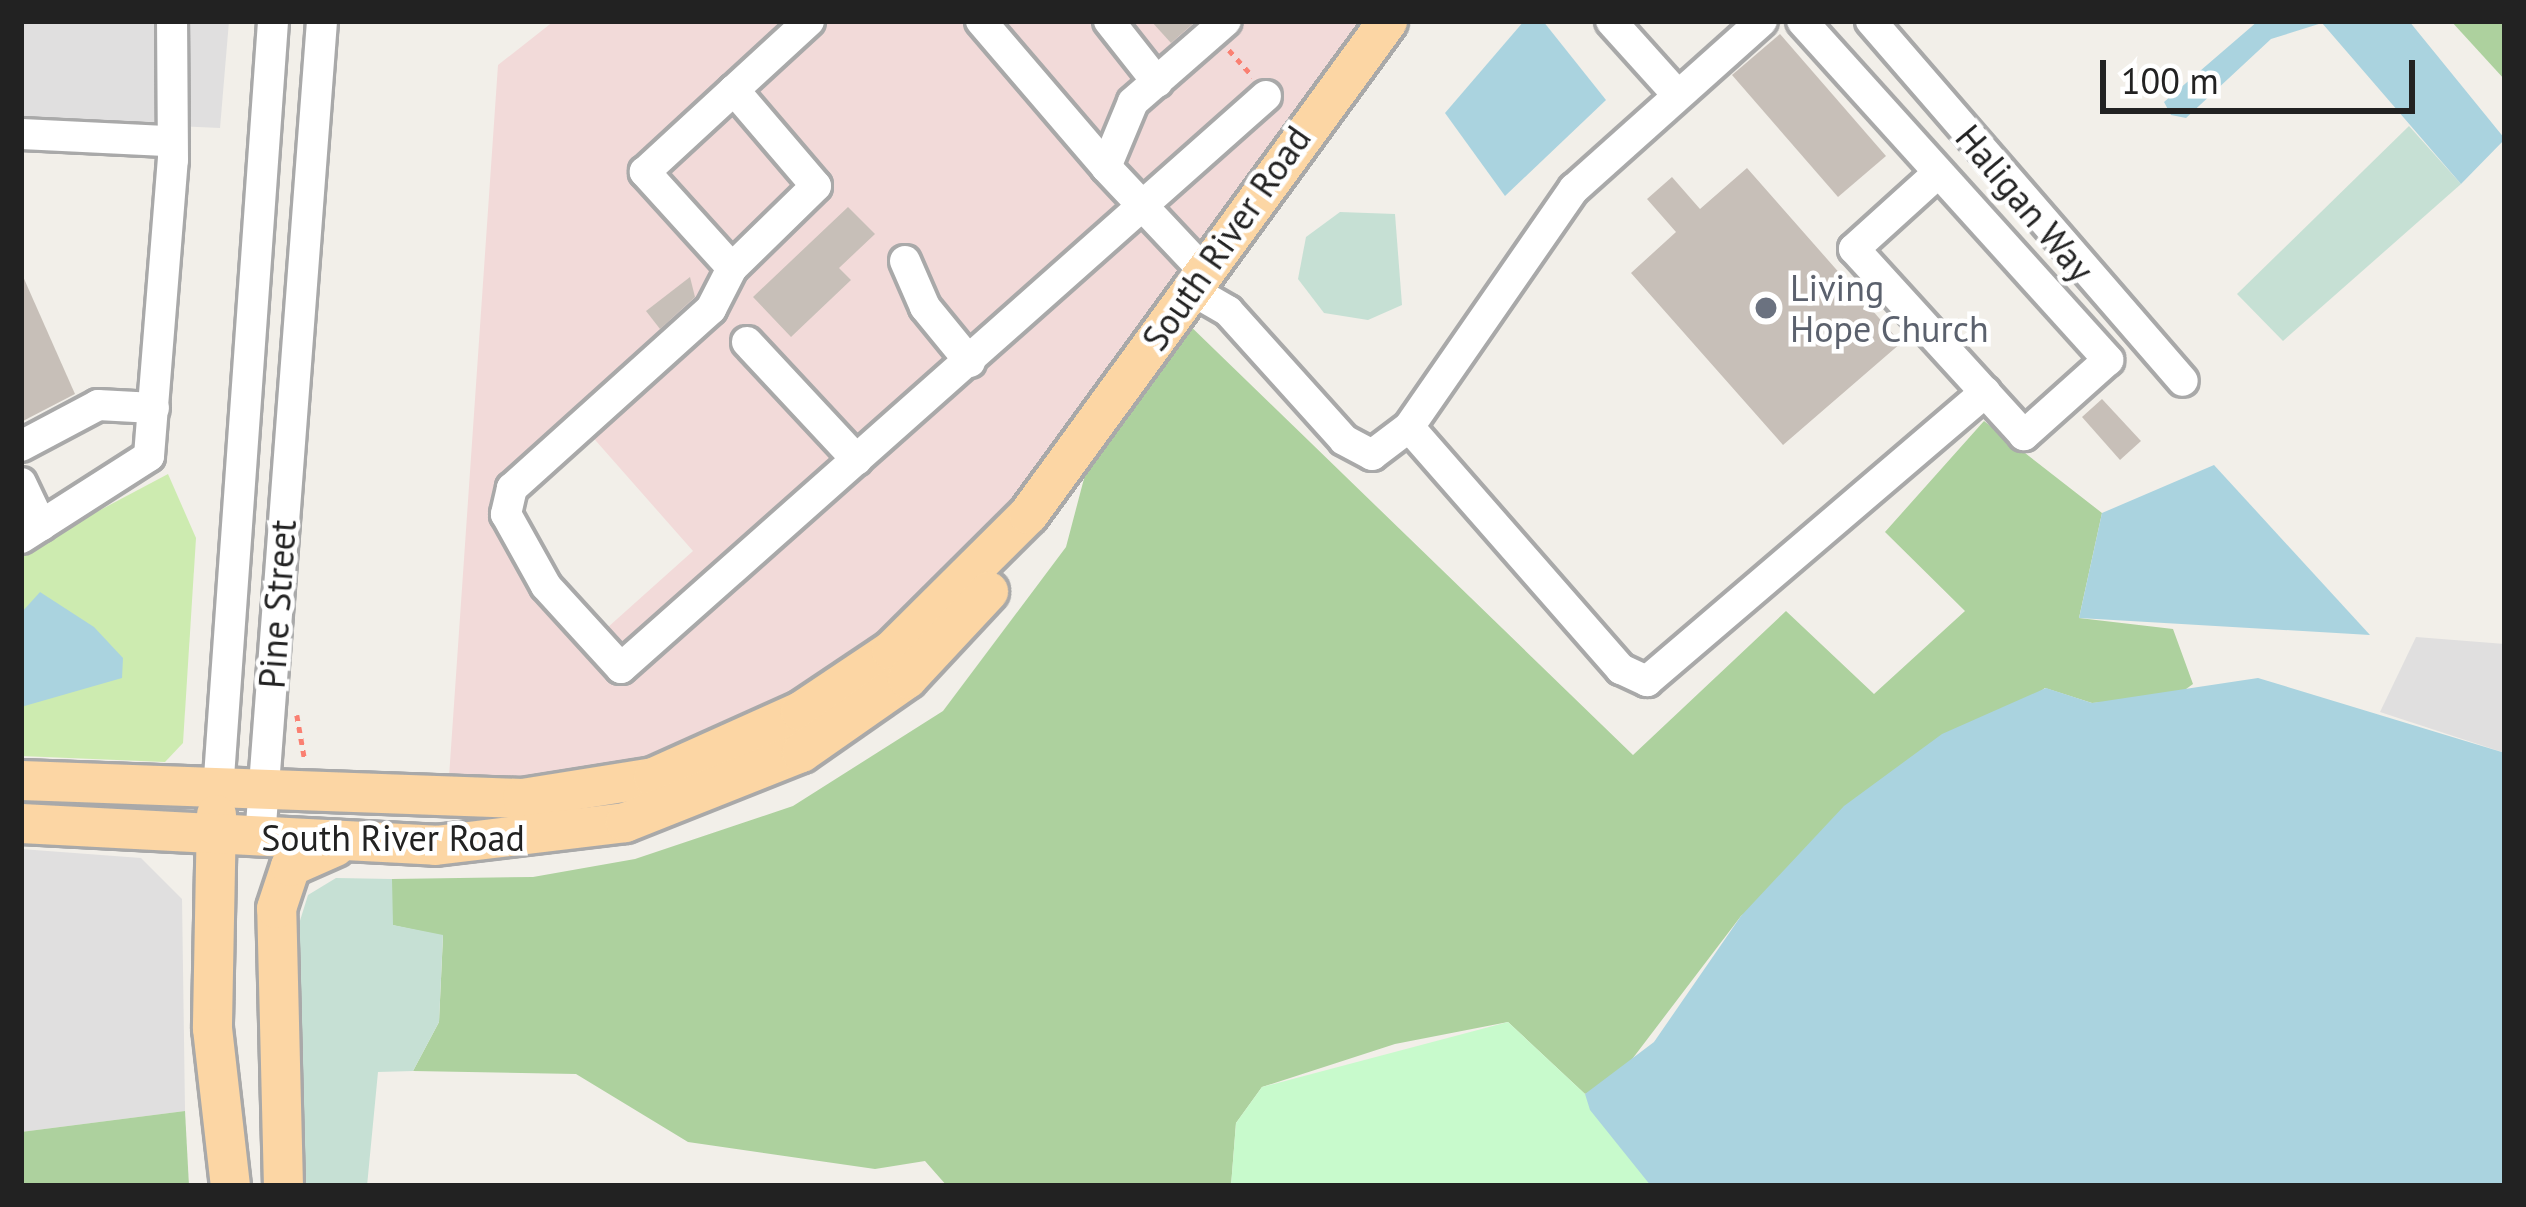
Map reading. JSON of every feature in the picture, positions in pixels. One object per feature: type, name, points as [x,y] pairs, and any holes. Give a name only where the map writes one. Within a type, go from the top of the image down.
[{"type":"main road","name":"South River Road","points":[[21,823],[358,842],[583,832],[801,752],[907,678],[979,604],[1071,460],[1378,24]]},
{"type":"main road","name":"South River Road","points":[[21,780],[263,794],[522,799],[596,791],[708,758],[891,650],[1071,460]]},
{"type":"main road","name":"Pine Street","points":[[218,791],[212,1028],[230,1186]]},
{"type":"main road","name":"Pine Street","points":[[260,838],[253,980],[272,1186]]},
{"type":"main road","points":[[283,1186],[281,885],[304,855],[358,842]]},
{"type":"street","points":[[21,483],[31,531],[149,457],[173,160],[166,141],[172,21]]},
{"type":"street","name":"Pine Street","points":[[218,791],[273,21]]},
{"type":"street","name":"Pine Street","points":[[260,838],[322,21]]},
{"type":"street","points":[[731,268],[645,172],[809,21]]},
{"type":"street","points":[[981,21],[1143,206],[1196,279],[1363,454],[1408,427],[1574,189],[1674,91],[1762,21]]},
{"type":"street","points":[[1109,21],[1157,82]]},
{"type":"street","points":[[1611,21],[1674,91]]},
{"type":"street","points":[[1802,21],[2108,360],[2024,435],[1854,249],[1938,173]]},
{"type":"street","name":"Haligan Way","points":[[1871,21],[2182,382]]},
{"type":"street","points":[[1106,166],[1133,103],[1220,27]]},
{"type":"street","points":[[734,90],[816,187],[731,268],[711,309],[512,488],[506,514],[546,586],[621,668],[970,362],[1264,91]]},
{"type":"street","points":[[21,134],[166,141]]},
{"type":"street","points":[[905,260],[925,307],[970,362]]},
{"type":"street","points":[[746,342],[857,460]]},
{"type":"street","points":[[1408,427],[1622,669],[1647,681],[1984,392]]},
{"type":"street","points":[[21,446],[98,405],[154,408]]},
{"type":"path","points":[[1220,27],[1264,91]]},
{"type":"shaded area","points":[[21,21],[229,21],[220,128],[21,119]]},
{"type":"shaded area","points":[[554,21],[1372,21],[1069,444],[884,640],[704,746],[537,785],[449,777],[498,65]],"holes":[[[589,433],[693,551],[607,628],[521,553],[512,499]]]},
{"type":"shaded area","points":[[2416,637],[2505,644],[2505,753],[2380,712]]},
{"type":"shaded area","points":[[21,849],[141,858],[182,899],[185,1111],[21,1132]]},
{"type":"green space","points":[[2451,21],[2505,21],[2505,80]]},
{"type":"green space","points":[[2409,126],[2461,184],[2283,341],[2237,294]]},
{"type":"green space","points":[[1340,212],[1395,214],[1402,305],[1368,320],[1324,313],[1298,279],[1306,237]]},
{"type":"green space","points":[[1183,319],[1633,755],[1786,611],[1874,694],[1965,611],[1885,532],[1984,421],[2102,513],[2079,618],[2173,629],[2193,684],[2175,697],[2092,703],[2045,688],[1741,916],[1617,1079],[1585,1094],[1508,1022],[1395,1044],[1262,1087],[1236,1123],[1231,1186],[947,1186],[925,1161],[875,1169],[688,1142],[576,1074],[413,1071],[439,1022],[443,936],[392,925],[392,879],[533,877],[635,859],[793,806],[943,711],[1066,547],[1091,452]]},
{"type":"green space","points":[[168,474],[196,538],[183,743],[165,762],[21,756],[21,552]]},
{"type":"green space","points":[[336,878],[392,879],[393,925],[443,935],[439,1022],[413,1071],[378,1072],[367,1186],[303,1186],[298,927],[308,895]]},
{"type":"green space","points":[[1508,1022],[1585,1094],[1651,1186],[1231,1186],[1236,1123],[1262,1087]]},
{"type":"green space","points":[[185,1111],[189,1186],[21,1186],[21,1132]]},
{"type":"water","points":[[1524,21],[1543,21],[1606,100],[1505,196],[1445,113]]},
{"type":"water","points":[[2258,21],[2409,21],[2505,139],[2461,184],[2322,23],[2271,39],[2186,118],[2171,115],[2164,102]]},
{"type":"water","points":[[2214,465],[2370,635],[2079,618],[2102,513]]},
{"type":"water","points":[[40,592],[94,627],[123,658],[122,678],[21,707],[21,613]]},
{"type":"water","points":[[2258,678],[2505,753],[2505,1186],[1651,1186],[1590,1110],[1585,1094],[1654,1042],[1741,916],[1844,806],[1942,734],[2046,688],[2092,703]]},
{"type":"building","points":[[1151,21],[1196,21],[1171,43]]},
{"type":"building","points":[[1780,34],[1886,156],[1838,197],[1732,75]]},
{"type":"building","name":"Living Hope Church","points":[[1747,168],[1901,343],[1783,445],[1631,273],[1676,232],[1647,199],[1672,177],[1700,209]]},
{"type":"building","points":[[848,207],[875,234],[839,268],[851,280],[791,337],[753,297]]},
{"type":"building","points":[[21,272],[75,394],[21,422]]},
{"type":"building","points":[[690,277],[695,297],[660,329],[646,311]]},
{"type":"building","points":[[2102,399],[2141,441],[2120,460],[2082,417]]},
{"type":"place","name":"Living Hope Church","points":[[1766,308]]}]
